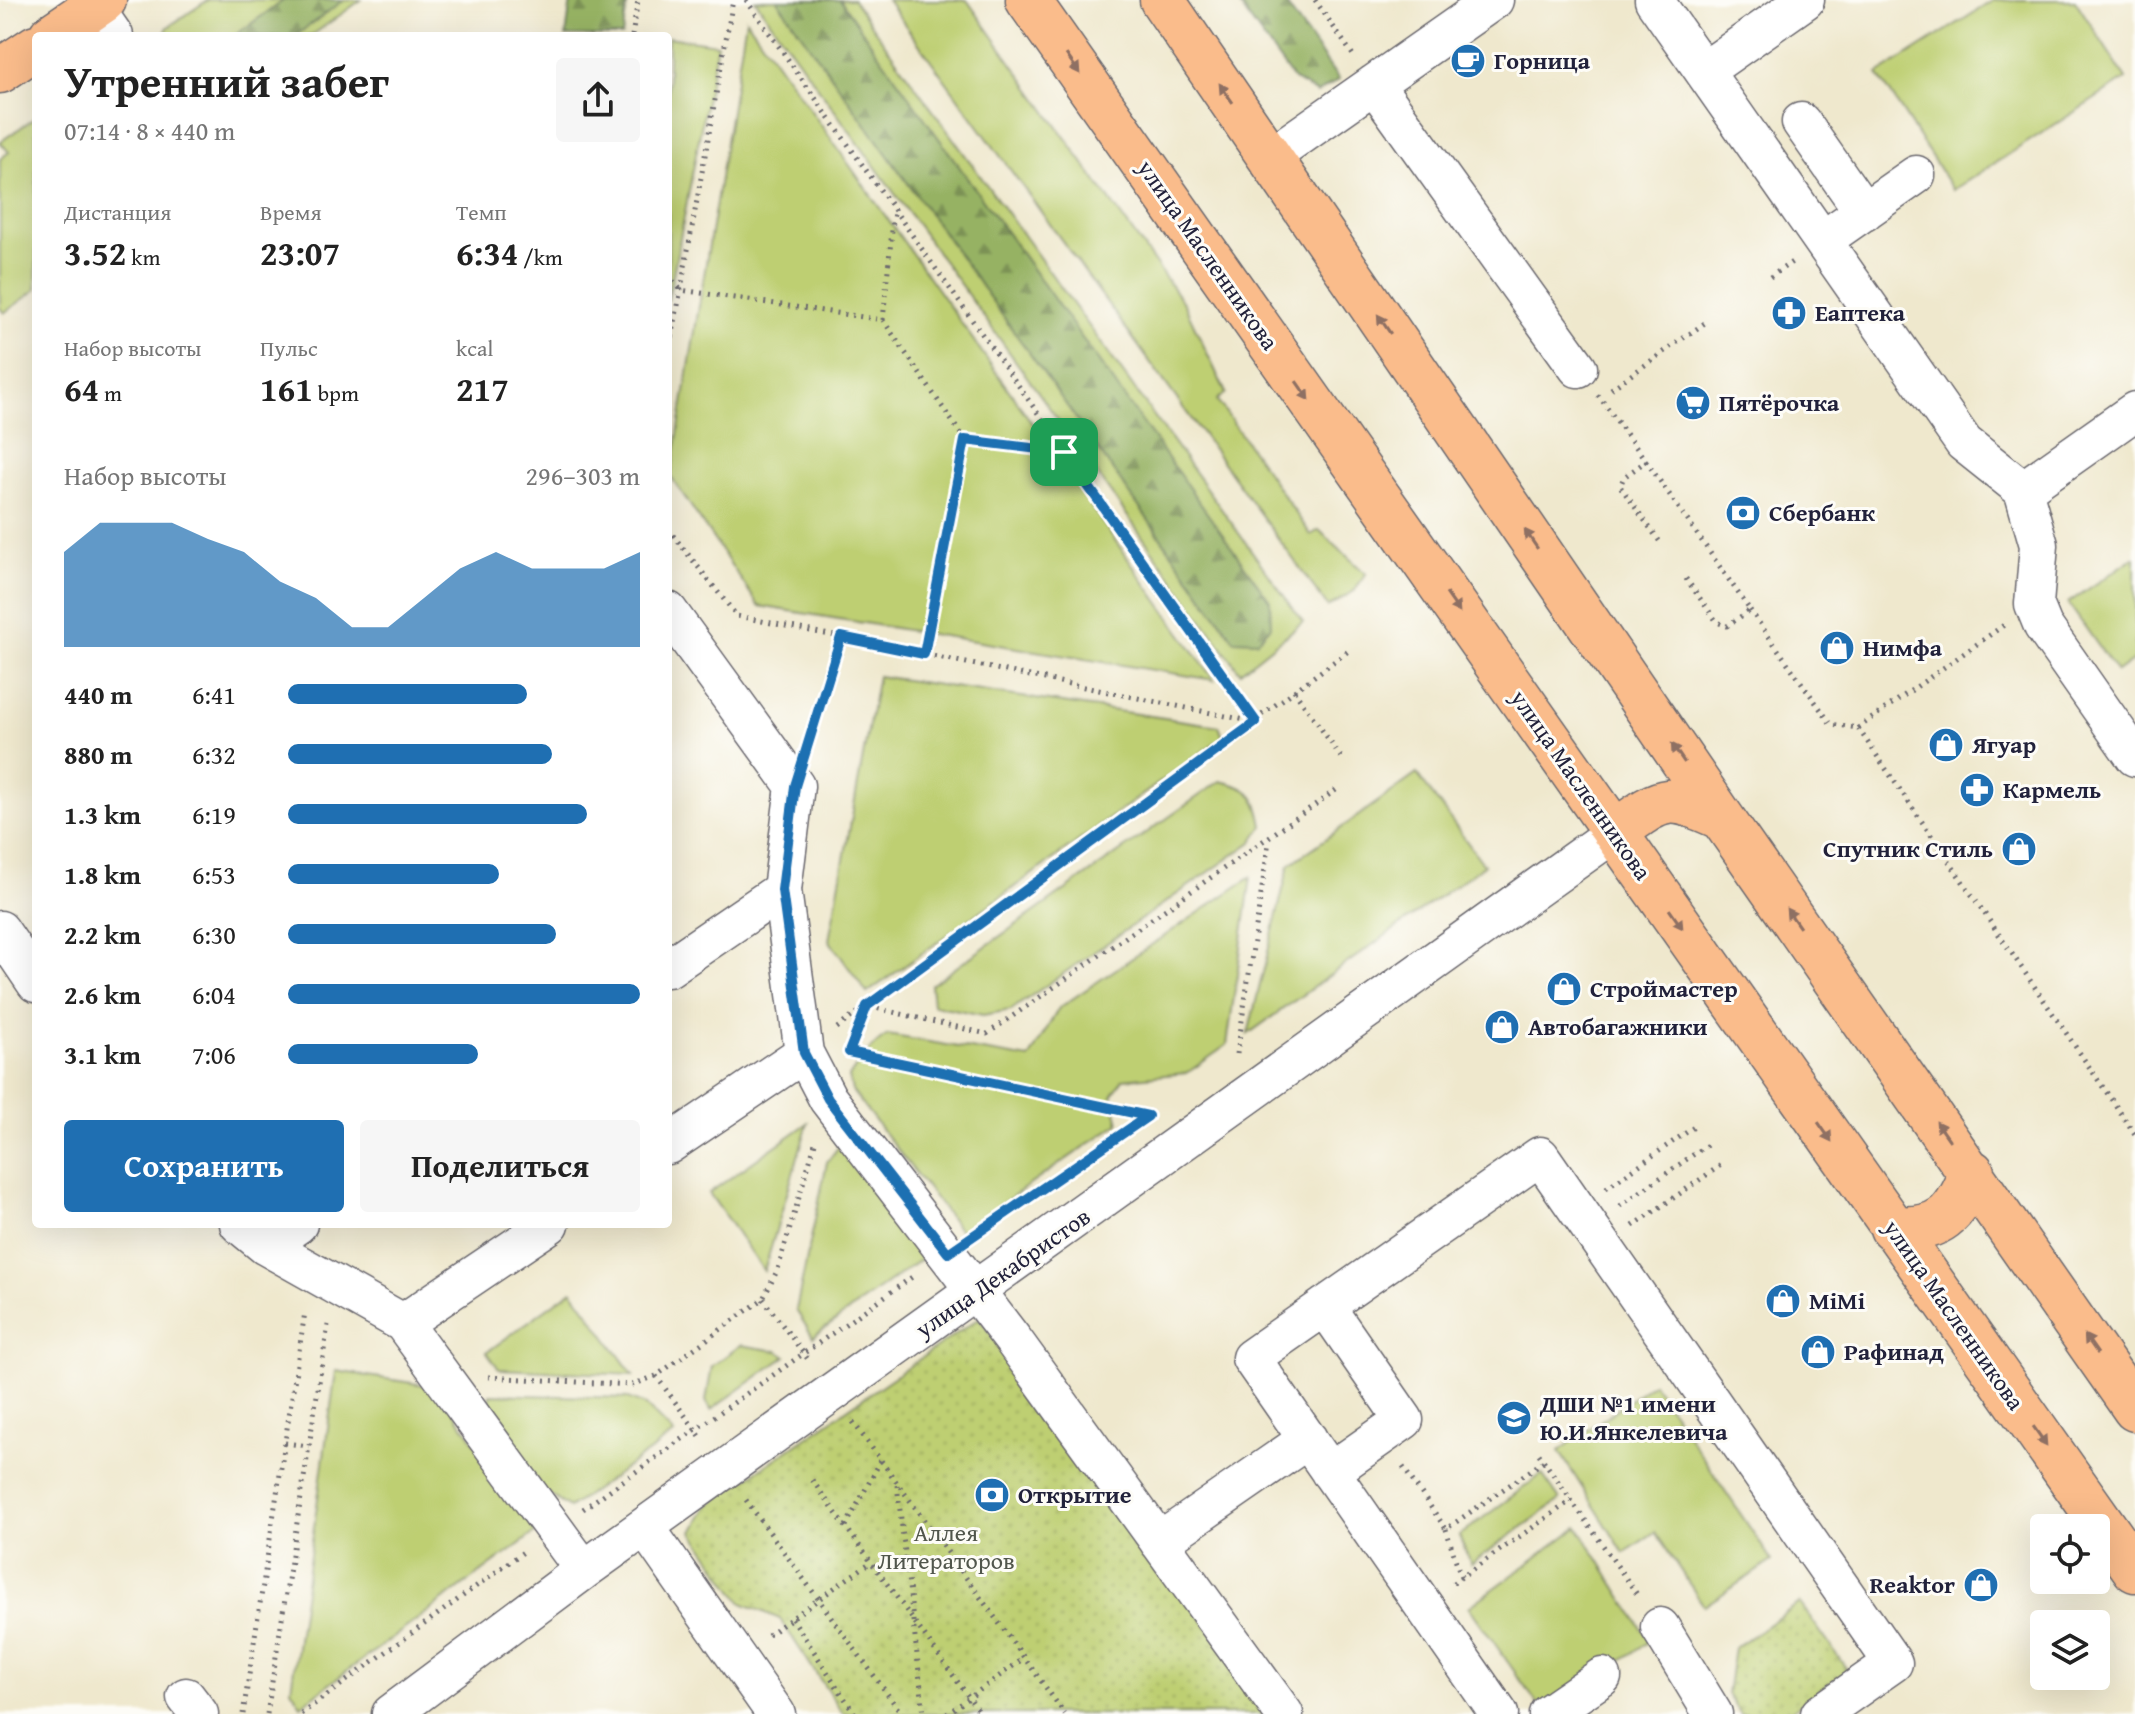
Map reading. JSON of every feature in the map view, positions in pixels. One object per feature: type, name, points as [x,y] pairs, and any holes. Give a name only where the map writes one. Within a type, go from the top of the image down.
[{"type":"main road","name":"улица Масленникова","points":[[1028,0],[2135,1570]]},
{"type":"main road","points":[[1162,0],[1722,818],[2135,1409]]},
{"type":"main road","points":[[61,32],[104,14]]},
{"type":"main road","points":[[0,71],[32,50]]},
{"type":"main road","points":[[1615,832],[1666,800],[1684,800],[1722,818]]},
{"type":"main road","points":[[1892,1228],[1919,1230],[1944,1219],[1961,1201],[1972,1172]]},
{"type":"street","points":[[1270,157],[1494,0]]},
{"type":"street","points":[[1654,0],[1964,443],[2023,490],[2039,545],[2034,604],[2043,626],[2135,757]]},
{"type":"street","points":[[1704,71],[1805,0]]},
{"type":"street","points":[[1374,84],[1589,382]]},
{"type":"street","points":[[1801,122],[1864,212]]},
{"type":"street","points":[[1823,240],[1916,175]]},
{"type":"street","points":[[2023,490],[2135,411]]},
{"type":"street","points":[[672,617],[795,786],[782,890],[804,1053],[828,1099],[977,1292],[1284,1714]]},
{"type":"street","name":"улица Декабристов","points":[[391,1714],[584,1570],[977,1292],[1615,832]]},
{"type":"street","points":[[672,965],[782,890]]},
{"type":"street","points":[[0,930],[19,974]]},
{"type":"street","points":[[672,1142],[804,1053]]},
{"type":"street","points":[[1499,1714],[1251,1358],[1540,1156],[1893,1663],[1820,1714]]},
{"type":"street","points":[[253,1235],[282,1228]]},
{"type":"street","points":[[403,1323],[544,1228]]},
{"type":"street","points":[[253,1235],[403,1323],[584,1570]]},
{"type":"street","points":[[1325,1306],[1404,1420],[1330,1472]]},
{"type":"street","points":[[1159,1542],[1308,1439]]},
{"type":"street","points":[[645,1527],[776,1714]]},
{"type":"street","points":[[1650,1613],[1713,1714]]},
{"type":"street","points":[[1548,1714],[1602,1677]]},
{"type":"path","points":[[633,32],[638,0]]},
{"type":"path","points":[[672,339],[733,0]]},
{"type":"path","points":[[746,0],[1256,722]]},
{"type":"path","points":[[1315,0],[1374,84]]},
{"type":"path","points":[[894,210],[883,320],[965,440],[924,654]]},
{"type":"path","points":[[672,280],[681,290],[883,320]]},
{"type":"path","points":[[1709,320],[1589,382],[1831,724],[1858,728],[2034,604]]},
{"type":"path","points":[[965,440],[1064,452]]},
{"type":"path","points":[[1646,461],[1624,477],[1620,486],[1660,542]]},
{"type":"path","points":[[672,534],[737,616],[1256,722]]},
{"type":"path","points":[[1684,576],[1717,622],[1727,626],[1750,610]]},
{"type":"path","points":[[795,786],[841,637]]},
{"type":"path","points":[[804,1053],[1351,649]]},
{"type":"path","points":[[1294,690],[1343,760]]},
{"type":"path","points":[[1858,728],[2135,1134]]},
{"type":"path","points":[[867,1006],[987,1034],[1269,840],[1336,790]]},
{"type":"path","points":[[1237,1054],[1269,840]]},
{"type":"path","points":[[443,1374],[632,1385],[656,1376],[763,1299],[778,1269],[828,1099],[867,1006]]},
{"type":"path","points":[[1224,1063],[1250,1045]]},
{"type":"path","points":[[804,1053],[849,1052],[1148,1116]]},
{"type":"path","points":[[301,1714],[555,1529],[1161,1107]]},
{"type":"path","points":[[1590,1227],[1697,1125]]},
{"type":"path","points":[[1590,1227],[1710,1143]]},
{"type":"path","points":[[1590,1227],[1724,1163]]},
{"type":"path","points":[[243,1714],[285,1443],[323,1278]]},
{"type":"path","points":[[267,1714],[309,1446],[323,1278]]},
{"type":"path","points":[[1382,1436],[1446,1529],[1461,1577],[1572,1500]]},
{"type":"path","points":[[867,1442],[1065,1714]]},
{"type":"path","points":[[285,1443],[309,1446]]},
{"type":"path","points":[[1539,1454],[1650,1613]]},
{"type":"path","points":[[846,1526],[881,1460]]},
{"type":"path","points":[[1446,1529],[1544,1461]]},
{"type":"path","points":[[812,1480],[981,1714]]},
{"type":"path","points":[[897,1483],[924,1714]]},
{"type":"path","points":[[758,1517],[902,1714]]},
{"type":"path","points":[[736,1657],[871,1562]]},
{"type":"path","points":[[792,1618],[855,1714]]},
{"type":"path","points":[[947,1714],[1024,1658]]},
{"type":"green space","points":[[208,0],[361,0],[317,32],[166,32],[168,27]]},
{"type":"green space","points":[[284,0],[344,0],[300,32],[240,32]]},
{"type":"green space","points":[[571,0],[628,0],[623,32],[567,32]]},
{"type":"green space","points":[[755,0],[853,0],[1303,622],[1240,672]]},
{"type":"green space","points":[[777,0],[840,0],[1270,601],[1271,626],[1257,641],[1234,640]]},
{"type":"green space","points":[[887,0],[967,0],[1184,304],[1226,393],[1217,400],[1311,535],[1319,530],[1366,574],[1354,591],[1328,607]]},
{"type":"green space","points":[[1251,0],[1283,0],[1339,80],[1317,93],[1293,79],[1241,7]]},
{"type":"green space","points":[[1994,0],[2075,0],[2126,79],[1953,190],[1878,74]]},
{"type":"green space","points":[[746,19],[1214,680],[759,606],[672,478]]},
{"type":"green space","points":[[672,38],[717,44],[672,280]]},
{"type":"green space","points":[[32,120],[32,293],[4,313],[0,308],[0,159],[9,152],[0,142]]},
{"type":"green space","points":[[2135,557],[2135,659],[2117,672],[2068,603]]},
{"type":"green space","points":[[878,676],[1219,726],[1223,737],[867,993],[829,940]]},
{"type":"green space","points":[[1417,774],[1484,865],[1248,1034],[1289,865]]},
{"type":"green space","points":[[1220,781],[1239,786],[1255,800],[1263,826],[1252,842],[1011,1010],[983,1015],[933,1005],[931,985]]},
{"type":"green space","points":[[1251,877],[1227,1045],[1187,1073],[1123,1079],[1112,1096],[1119,1123],[961,1232],[852,1091],[849,1077],[862,1059],[888,1035],[1029,1059],[1059,1008]]},
{"type":"green space","points":[[808,1123],[764,1271],[709,1193]]},
{"type":"green space","points":[[840,1145],[856,1149],[932,1251],[813,1337],[796,1310],[827,1162]]},
{"type":"green space","points":[[572,1290],[633,1375],[499,1369],[487,1352]]},
{"type":"green space","name":"Аллея Литераторов","points":[[979,1318],[1272,1714],[843,1714],[780,1619],[742,1603],[693,1532],[707,1506]]},
{"type":"green space","points":[[741,1345],[777,1351],[786,1356],[711,1410],[706,1401],[712,1366]]},
{"type":"green space","points":[[336,1371],[437,1387],[536,1532],[301,1705],[291,1689]]},
{"type":"green space","points":[[1653,1383],[1772,1561],[1704,1606],[1655,1532],[1624,1553],[1559,1451]]},
{"type":"green space","points":[[490,1394],[628,1398],[645,1405],[674,1434],[569,1508],[543,1490],[488,1408]]},
{"type":"green space","points":[[1542,1474],[1560,1500],[1471,1564],[1459,1536]]},
{"type":"green space","points":[[1578,1527],[1650,1641],[1543,1712],[1469,1607]]},
{"type":"green space","points":[[1800,1603],[1848,1671],[1786,1714],[1740,1714],[1727,1694],[1734,1648]]},
{"type":"place","name":"Горница","points":[[1468,61]]},
{"type":"place","name":"Еаптека","points":[[1789,313]]},
{"type":"place","name":"Пятёрочка","points":[[1693,403]]},
{"type":"place","name":"Сбербанк","points":[[1743,513]]},
{"type":"place","name":"Нимфа","points":[[1837,648]]},
{"type":"place","name":"Ягуар","points":[[1946,745]]},
{"type":"place","name":"Кармель","points":[[1977,790]]},
{"type":"place","name":"Спутник Стиль","points":[[2019,849]]},
{"type":"place","name":"Строймастер","points":[[1564,989]]},
{"type":"place","name":"Автобагажники","points":[[1502,1027]]},
{"type":"place","name":"MiMi","points":[[1783,1301]]},
{"type":"place","name":"Рафинад","points":[[1818,1352]]},
{"type":"place","name":"ДШИ №1 имени Ю.И.Янкелевича","points":[[1514,1418]]},
{"type":"place","name":"Открытие","points":[[992,1495]]},
{"type":"place","name":"Reaktor","points":[[1981,1585]]},
{"type":"route","points":[[965,440],[1064,452],[1256,722],[867,1006],[849,1052],[1148,1116],[948,1253],[828,1099],[804,1053],[782,890],[795,786],[841,637],[924,654],[965,440]]}]
